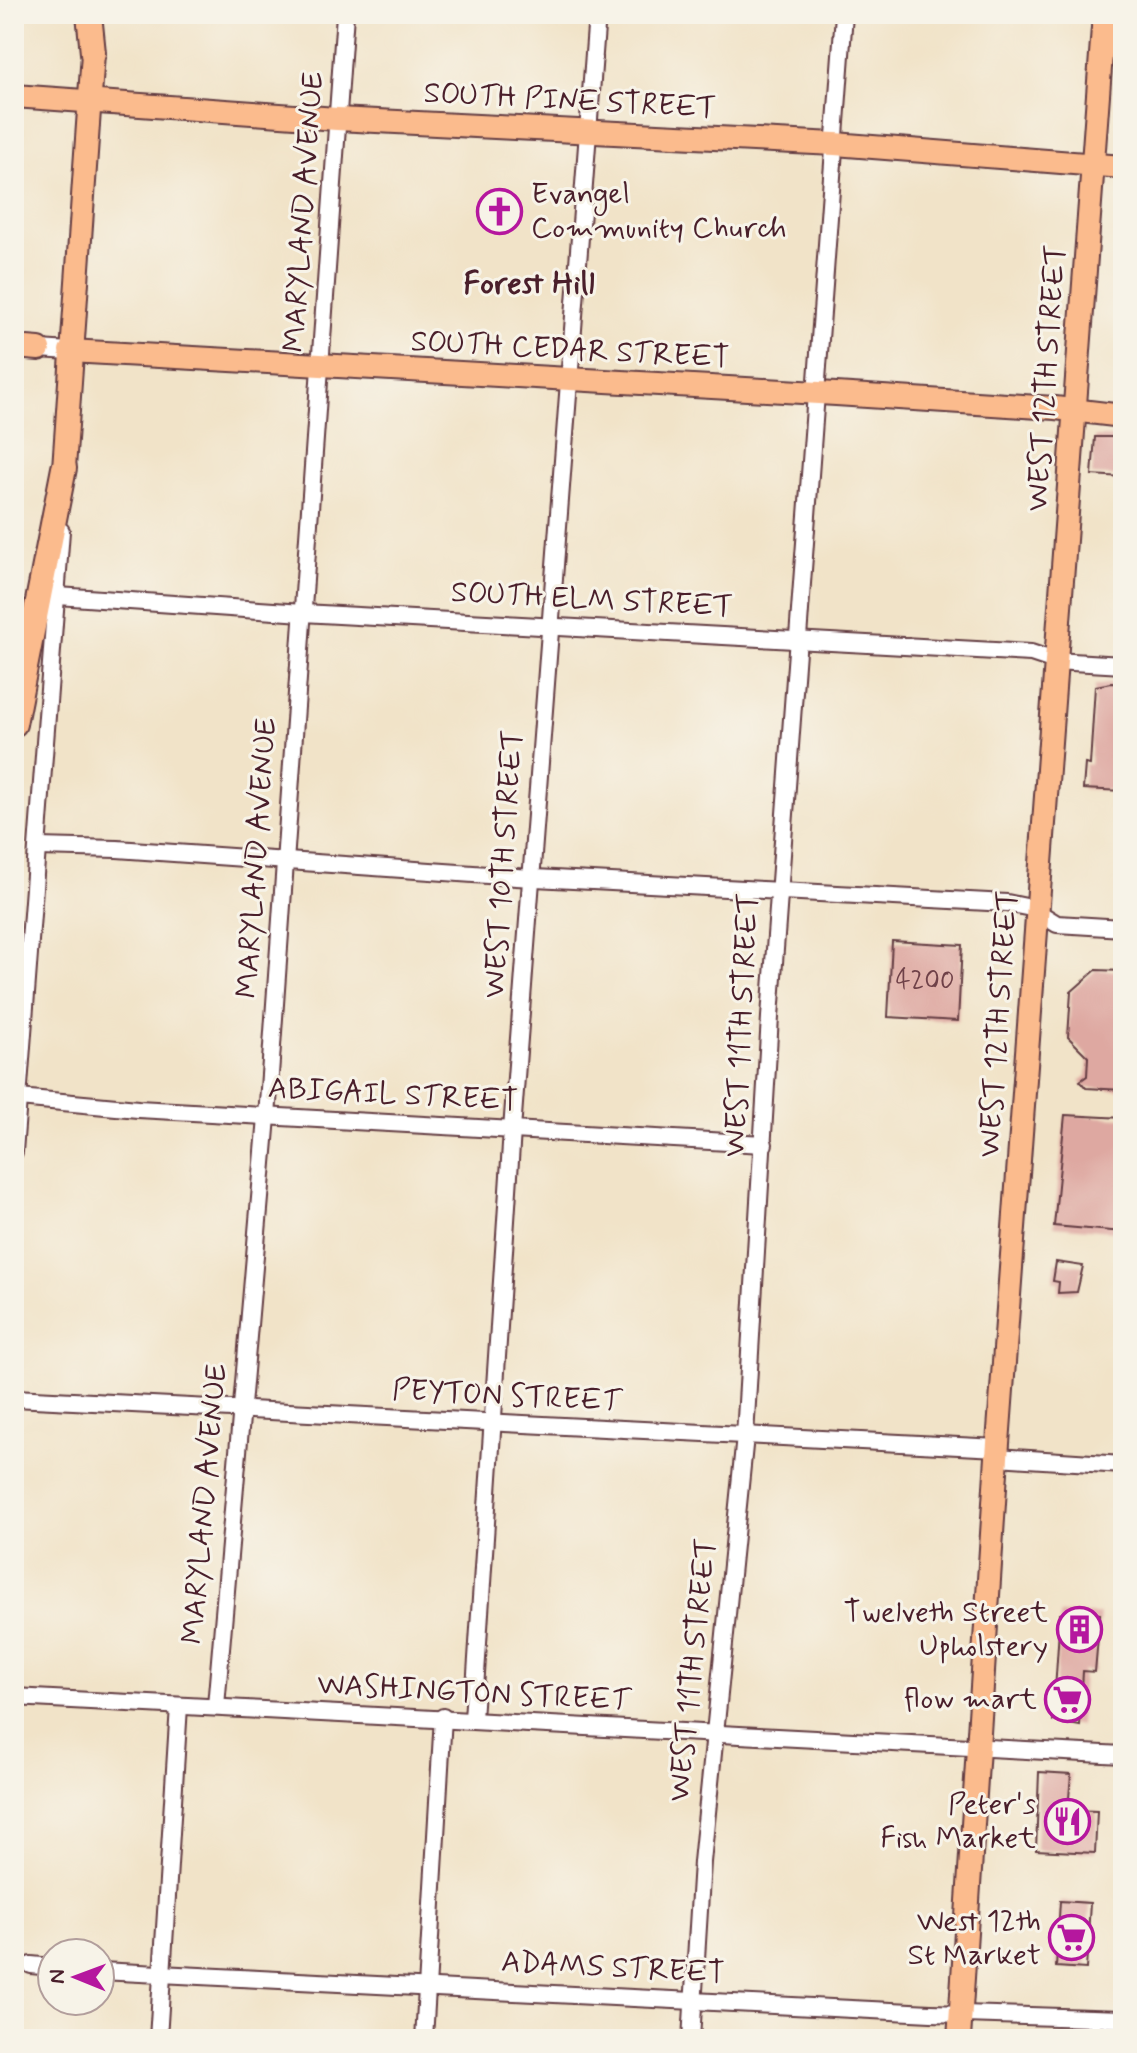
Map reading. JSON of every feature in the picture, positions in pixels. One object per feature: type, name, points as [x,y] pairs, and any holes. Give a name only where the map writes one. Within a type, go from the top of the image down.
[{"type":"highway","points":[[89,14],[93,53]]},
{"type":"highway","points":[[14,724],[64,468]]},
{"type":"main road","name":"WEST 12TH STREET","points":[[959,2039],[997,1452],[1104,14]]},
{"type":"main road","points":[[64,468],[93,53]]},
{"type":"main road","name":"SOUTH PINE STREET","points":[[14,96],[337,119],[835,144],[1123,167]]},
{"type":"main road","name":"SOUTH CEDAR STREET","points":[[14,347],[39,349]]},
{"type":"main road","name":"SOUTH CEDAR STREET","points":[[70,351],[815,393],[1123,416]]},
{"type":"street","points":[[93,53],[96,14]]},
{"type":"street","name":"MARYLAND AVENUE","points":[[216,1706],[267,1117],[345,14]]},
{"type":"street","name":"WEST 10TH STREET","points":[[473,1719],[495,1424],[512,1130],[597,14]]},
{"type":"street","name":"WEST 11TH STREET","points":[[691,2039],[702,1862],[745,1436],[778,890],[844,14]]},
{"type":"street","name":"SOUTH CEDAR STREET","points":[[39,349],[70,351]]},
{"type":"street","points":[[14,1152],[58,596],[64,468]]},
{"type":"street","name":"SOUTH ELM STREET","points":[[58,596],[303,613],[1031,653],[1055,661],[1123,665]]},
{"type":"street","points":[[38,847],[285,860],[532,878],[1007,903],[1031,908],[1057,924],[1123,928]]},
{"type":"street","name":"ABIGAIL STREET","points":[[19,1098],[267,1117],[764,1144]]},
{"type":"street","name":"PEYTON STREET","points":[[14,1398],[745,1436],[997,1452],[1123,1465]]},
{"type":"street","name":"WASHINGTON STREET","points":[[14,1697],[443,1717],[716,1737],[1123,1755]]},
{"type":"street","points":[[158,2039],[179,1706]]},
{"type":"street","points":[[424,2039],[443,1717]]},
{"type":"street","points":[[31,1965],[36,1965]]},
{"type":"street","name":"ADAMS STREET","points":[[116,1972],[961,2014],[1123,2019]]},
{"type":"building","points":[[1095,437],[1123,437],[1123,477],[1092,475]]},
{"type":"building","points":[[1123,684],[1123,791],[1083,789],[1085,764],[1090,765],[1095,686]]},
{"type":"building","points":[[892,941],[962,945],[958,1021],[888,1017]]},
{"type":"building","points":[[1096,970],[1123,971],[1123,1090],[1086,1088],[1080,1081],[1087,1076],[1088,1057],[1068,1037],[1071,992]]},
{"type":"building","points":[[1065,1115],[1123,1118],[1123,1232],[1054,1226]]},
{"type":"building","points":[[1056,1262],[1083,1266],[1077,1292],[1058,1293],[1059,1282],[1053,1281]]},
{"type":"building","points":[[1060,1614],[1100,1614],[1095,1672],[1083,1671],[1080,1726],[1053,1721]]},
{"type":"building","points":[[1039,1772],[1071,1774],[1068,1810],[1097,1811],[1095,1853],[1036,1850]]},
{"type":"building","name":"West 12th St Market","points":[[1060,1901],[1090,1903],[1086,1969],[1056,1967]]},
{"type":"place","name":"Evangel Community Church","points":[[500,211]]},
{"type":"place","name":"Twelveth Street Upholstery","points":[[1079,1629]]},
{"type":"place","name":"flow mart","points":[[1068,1699]]},
{"type":"place","name":"Peter's Fish Market","points":[[1067,1821]]},
{"type":"place","name":"West 12th St Market","points":[[1072,1938]]},
{"type":"district","name":"Forest Hill","points":[[529,284]]}]
